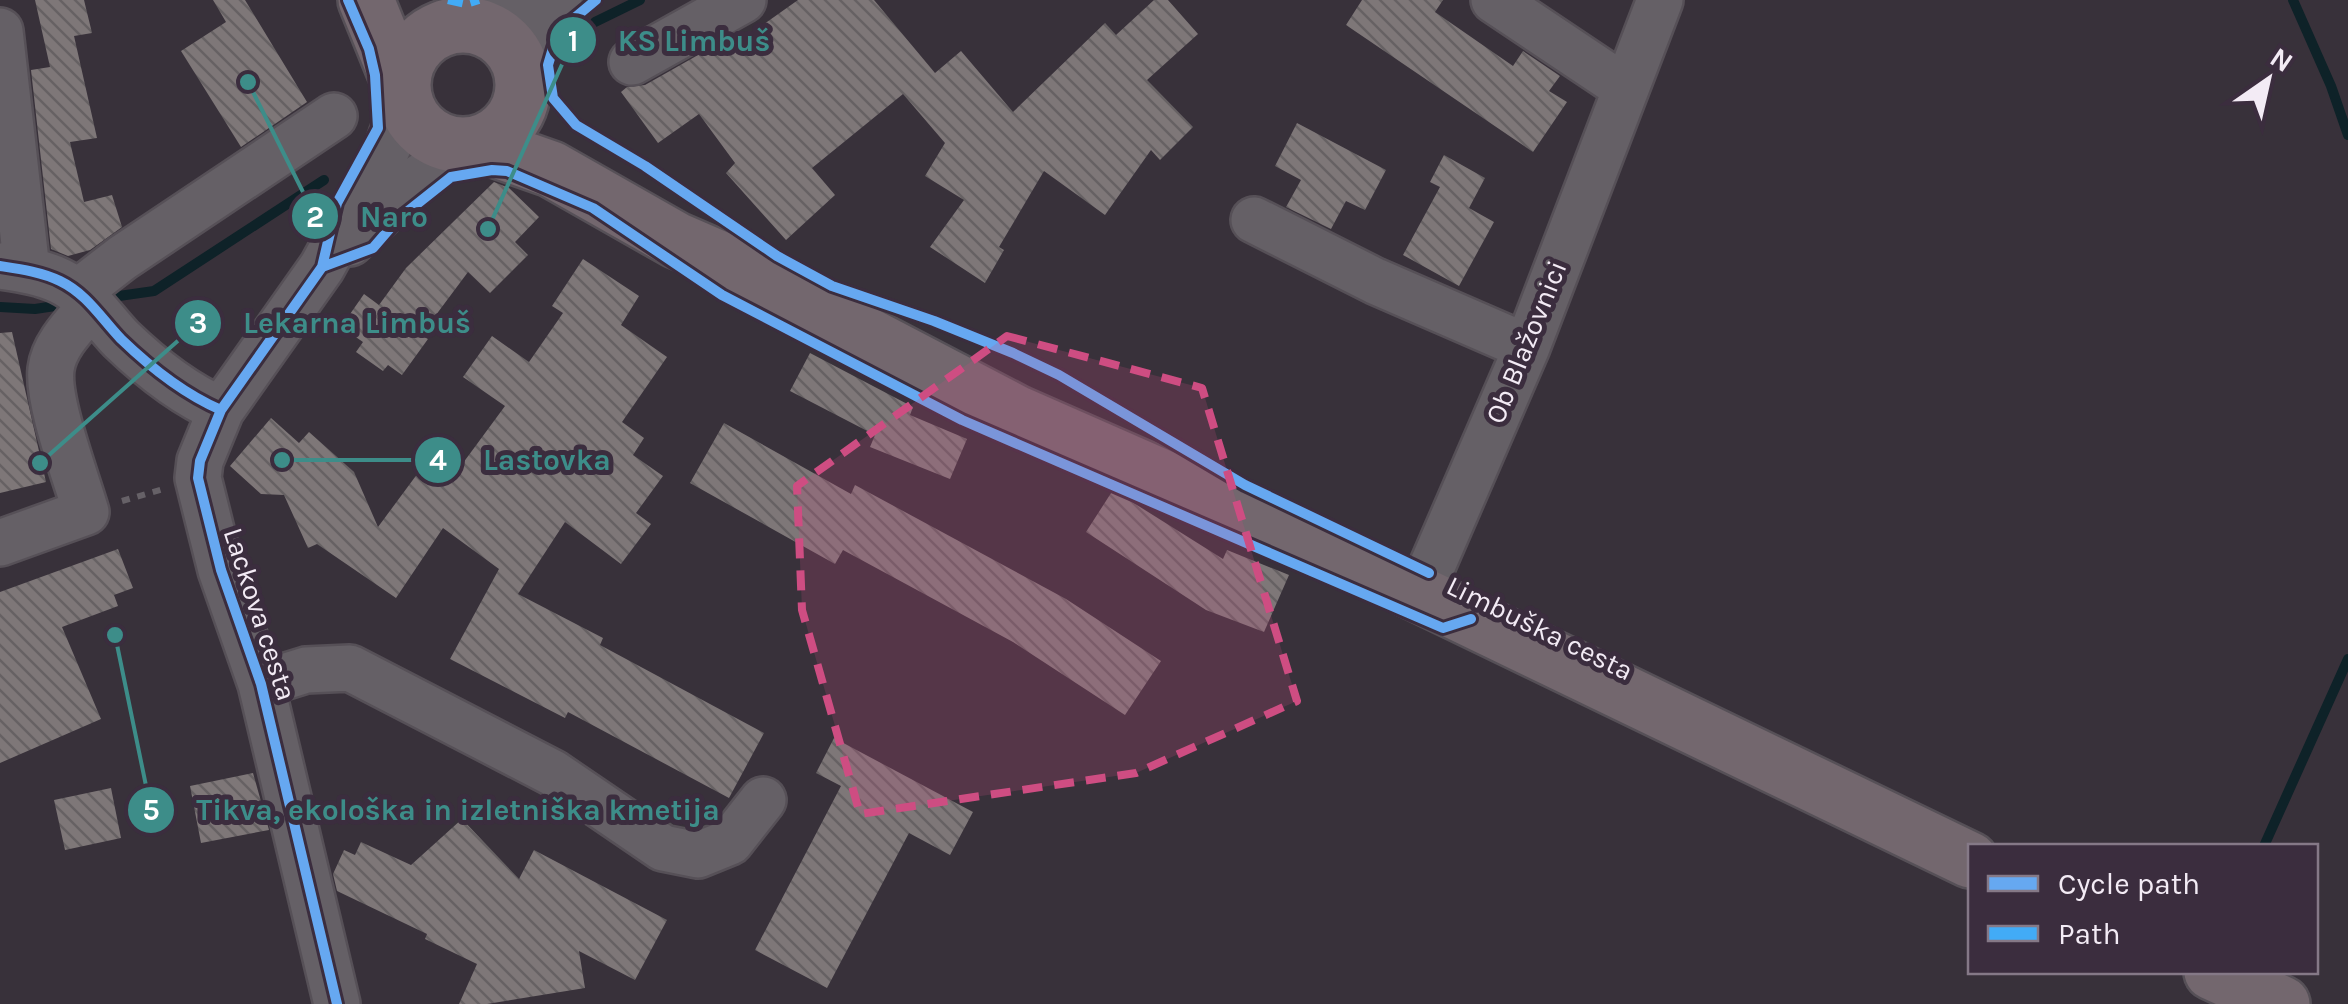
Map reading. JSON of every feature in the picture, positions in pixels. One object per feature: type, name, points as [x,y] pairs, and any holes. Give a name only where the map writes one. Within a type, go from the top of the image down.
[{"type":"main road","points":[[366,0],[402,93],[425,130],[550,170],[676,240],[728,262]]},
{"type":"main road","points":[[402,93],[408,60],[418,45],[462,13],[506,43],[538,113],[606,171],[728,262]]},
{"type":"main road","points":[[471,146],[508,128],[522,78]]},
{"type":"main road","name":"Limbuška cesta","points":[[728,262],[1018,414],[1310,542],[1968,859]]},
{"type":"street","points":[[522,78],[559,0]]},
{"type":"street","points":[[632,62],[744,0]]},
{"type":"street","points":[[1494,0],[1624,87]]},
{"type":"street","name":"Ob Blažovnici","points":[[1420,594],[1527,346],[1660,0]]},
{"type":"street","points":[[0,31],[64,297],[58,348],[51,368],[52,392],[86,512],[0,543]]},
{"type":"street","points":[[322,268],[388,147],[402,93]]},
{"type":"street","points":[[64,297],[334,116]]},
{"type":"street","points":[[322,268],[419,178],[471,146]]},
{"type":"street","points":[[1254,220],[1376,281],[1527,346]]},
{"type":"street","name":"Lackova cesta","points":[[322,268],[221,410],[200,460],[198,478],[221,570],[262,684],[337,1004]]},
{"type":"street","points":[[64,297],[193,398],[221,410]]},
{"type":"street","points":[[262,684],[306,670],[350,668],[553,773],[663,848],[698,854],[730,842],[763,800]]},
{"type":"highlighted area","points":[[1007,336],[1202,388],[1297,701],[1136,773],[860,814],[802,610],[797,486]]},
{"type":"building","points":[[35,0],[84,0],[92,33],[74,36],[97,138],[70,142],[84,202],[112,195],[122,227],[90,250],[68,256],[51,249],[31,70],[50,67]]},
{"type":"building","points":[[213,0],[245,0],[307,102],[241,147],[181,51],[226,22]]},
{"type":"building","points":[[798,0],[874,0],[935,73],[961,51],[1013,112],[1105,23],[1116,35],[1154,0],[1168,0],[1198,34],[1147,80],[1193,127],[1160,160],[1151,150],[1105,215],[1044,171],[999,247],[1004,250],[985,283],[930,247],[964,200],[925,176],[945,143],[903,94],[812,168],[835,195],[786,240],[726,173],[735,163],[699,114],[658,143],[621,92],[627,87],[645,85],[714,46],[720,55]]},
{"type":"building","points":[[1362,0],[1443,0],[1435,12],[1513,66],[1523,51],[1560,76],[1549,91],[1567,102],[1533,152],[1346,25]]},
{"type":"building","points":[[1297,123],[1386,170],[1365,210],[1346,201],[1331,229],[1286,207],[1301,180],[1275,166]]},
{"type":"building","points":[[1444,155],[1485,178],[1469,208],[1494,222],[1459,286],[1403,255],[1440,187],[1430,182]]},
{"type":"building","points":[[494,182],[509,188],[539,217],[515,242],[528,255],[490,293],[468,272],[421,335],[428,339],[402,375],[388,365],[383,371],[356,352],[363,342],[341,327],[364,294],[379,305],[406,268]]},
{"type":"building","points":[[583,259],[639,296],[621,325],[667,357],[622,422],[644,438],[633,455],[663,476],[636,513],[651,524],[621,564],[565,522],[518,594],[603,638],[600,645],[764,733],[729,798],[568,712],[565,718],[450,659],[499,569],[443,528],[396,598],[317,544],[308,548],[284,495],[261,494],[230,466],[271,418],[299,443],[309,432],[354,472],[378,527],[438,446],[463,463],[505,406],[463,377],[492,336],[529,362],[563,313],[552,306]]},
{"type":"building","points":[[12,332],[46,482],[0,493],[0,333]]},
{"type":"building","points":[[810,353],[913,407],[910,415],[967,439],[950,479],[870,447],[875,435],[790,391]]},
{"type":"building","points":[[724,423],[851,494],[855,485],[1066,599],[1161,661],[1125,715],[1013,642],[843,550],[835,564],[690,483]]},
{"type":"building","points":[[1113,490],[1223,559],[1227,550],[1289,575],[1264,632],[1206,610],[1086,532]]},
{"type":"building","points":[[118,549],[133,588],[114,595],[118,606],[62,627],[101,719],[0,763],[0,592]]},
{"type":"building","points":[[834,738],[973,812],[950,855],[909,833],[827,988],[755,950],[841,786],[816,773]]},
{"type":"building","points":[[253,773],[269,830],[201,843],[190,786]]},
{"type":"building","points":[[111,788],[121,838],[65,850],[54,800]]},
{"type":"building","points":[[462,819],[519,879],[534,850],[667,920],[635,980],[579,951],[585,988],[487,1004],[459,1004],[477,964],[425,939],[427,934],[337,891],[333,874],[344,850],[355,855],[361,842],[411,865]]},
{"type":"waterway","points":[[595,22],[640,0]]},
{"type":"waterway","points":[[2293,0],[2348,135]]},
{"type":"waterway","points":[[105,298],[154,291],[324,180]]},
{"type":"waterway","points":[[0,307],[35,309],[68,304]]},
{"type":"waterway","points":[[2265,844],[2348,659]]},
{"type":"marked path","points":[[448,0],[466,4],[479,0]]},
{"type":"cycle path","points":[[337,1004],[261,684],[221,570],[198,478],[200,461],[221,410],[322,267],[337,203],[378,128],[375,75],[369,49],[348,0]]},
{"type":"cycle path","points":[[596,0],[566,25],[548,65],[553,98],[576,125],[645,166],[777,256],[832,286],[934,321],[1059,375],[1245,485],[1429,573]]},
{"type":"cycle path","points":[[322,267],[373,248],[398,219],[451,177],[507,171],[593,208],[722,295],[962,420],[1443,628],[1471,619]]},
{"type":"cycle path","points":[[0,266],[38,273],[70,286],[156,370],[221,410]]},
{"type":"place","name":"Naro","points":[[248,82]]},
{"type":"place","name":"KS Limbuš","points":[[488,229]]},
{"type":"place","name":"Lastovka","points":[[282,460]]},
{"type":"place","name":"Lekarna Limbuš","points":[[40,463]]},
{"type":"place","name":"Tikva, ekološka in izletniška kmetija","points":[[115,635]]}]
